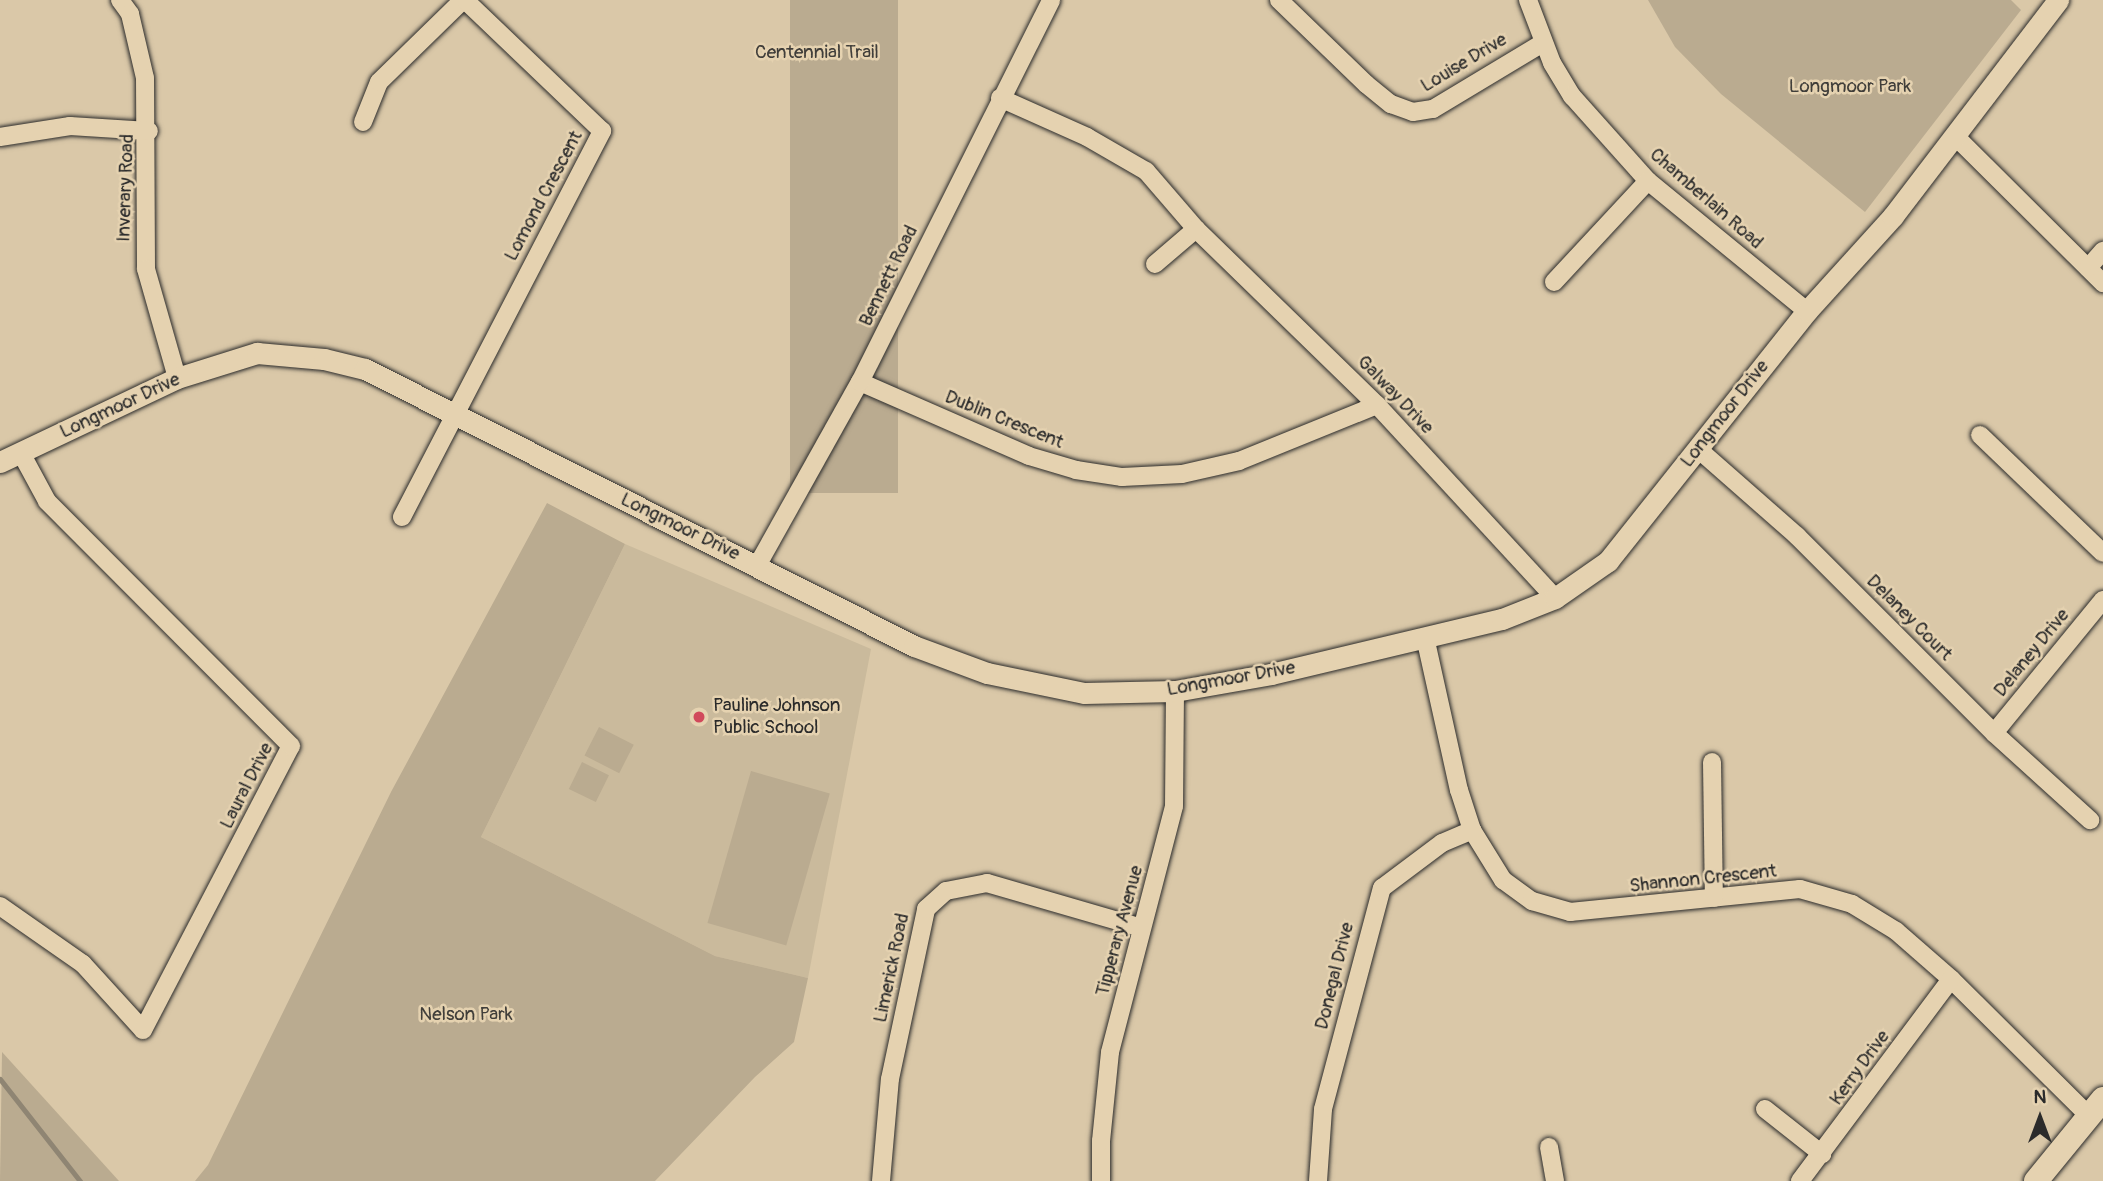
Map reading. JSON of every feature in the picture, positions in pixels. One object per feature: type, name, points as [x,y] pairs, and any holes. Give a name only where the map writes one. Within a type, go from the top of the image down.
[{"type":"main road","points":[[2036,1181],[2096,1108]]},
{"type":"street","name":"Inverary Road","points":[[120,0],[130,14],[145,78],[149,131],[143,212],[146,269],[177,378]]},
{"type":"street","points":[[363,122],[379,82],[464,0]]},
{"type":"street","name":"Lomond Crescent","points":[[454,411],[602,131],[464,0]]},
{"type":"street","name":"Bennett Road","points":[[757,566],[860,382],[1051,0]]},
{"type":"street","name":"Louise Drive","points":[[1279,0],[1391,104],[1413,112],[1433,109],[1543,43]]},
{"type":"street","name":"Chamberlain Road","points":[[1528,0],[1543,43],[1572,96],[1648,181],[1807,311]]},
{"type":"street","name":"Longmoor Drive","points":[[0,462],[177,378],[257,353],[324,359],[365,369],[454,411],[914,646],[987,673],[1084,693],[1175,691],[1426,637],[1502,619],[1555,598],[1608,561],[1807,311],[1893,216],[2059,0]]},
{"type":"street","name":"Galway Drive","points":[[1000,98],[1087,137],[1146,170],[1196,229],[1377,405],[1555,598]]},
{"type":"street","points":[[0,137],[70,126],[149,131]]},
{"type":"street","points":[[1955,136],[2103,283]]},
{"type":"street","points":[[1555,282],[1648,181]]},
{"type":"street","points":[[1155,264],[1196,229]]},
{"type":"street","points":[[2088,268],[2103,251]]},
{"type":"street","name":"Dublin Crescent","points":[[860,382],[1029,456],[1076,470],[1122,477],[1182,474],[1239,461],[1377,405]]},
{"type":"street","points":[[402,517],[454,411]]},
{"type":"street","points":[[1980,435],[2103,553]]},
{"type":"street","name":"Delaney Court","points":[[1698,449],[1797,536],[1994,733],[2090,820]]},
{"type":"street","name":"Laural Drive","points":[[0,906],[83,964],[143,1030],[291,746],[47,501],[21,453]]},
{"type":"street","name":"Delaney Drive","points":[[1994,733],[2103,600]]},
{"type":"street","name":"Shannon Crescent","points":[[1426,637],[1458,790],[1472,830],[1503,880],[1532,901],[1570,912],[1800,889],[1852,904],[1896,931],[2096,1108]]},
{"type":"street","name":"Tipperary Avenue","points":[[1101,1181],[1101,1141],[1110,1052],[1174,806],[1175,691]]},
{"type":"street","points":[[1712,762],[1714,898]]},
{"type":"street","name":"Donegal Drive","points":[[1318,1181],[1323,1109],[1382,888],[1442,844],[1472,830]]},
{"type":"street","name":"Limerick Road","points":[[881,1181],[890,1079],[926,909],[946,891],[986,883],[1142,928]]},
{"type":"street","name":"Kerry Drive","points":[[1800,1181],[1951,979]]},
{"type":"street","points":[[1765,1109],[1822,1154]]},
{"type":"street","points":[[1549,1147],[1556,1181]]},
{"type":"shaded area","name":"Pauline Johnson Public School","points":[[625,544],[871,649],[808,978],[715,956],[481,837]]},
{"type":"green space","name":"Centennial Trail","points":[[790,0],[898,0],[898,493],[790,493]]},
{"type":"green space","name":"Longmoor Park","points":[[1648,0],[2011,0],[2021,10],[1865,212],[1721,94],[1675,47]]},
{"type":"green space","name":"Nelson Park","points":[[547,503],[625,544],[481,837],[715,956],[808,978],[794,1042],[755,1077],[655,1181],[195,1181],[208,1165],[391,792]]},
{"type":"green space","points":[[599,727],[634,745],[619,773],[584,756]]},
{"type":"green space","points":[[582,762],[609,775],[596,802],[569,789]]},
{"type":"green space","points":[[751,771],[830,794],[786,945],[707,923]]},
{"type":"green space","points":[[2,1052],[119,1181],[0,1181]]},
{"type":"waterway","points":[[0,1079],[80,1181]]},
{"type":"place","name":"Pauline Johnson Public School","points":[[699,717]]}]
